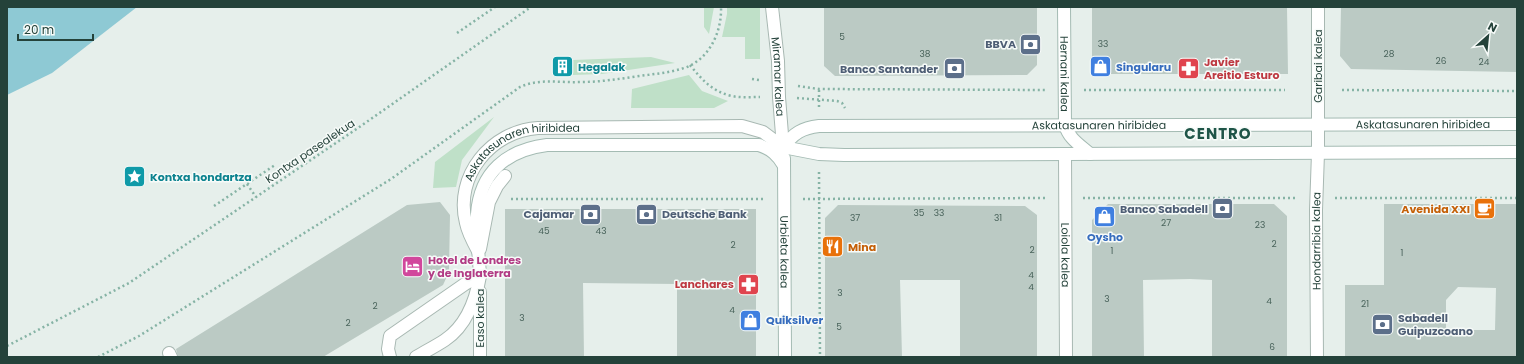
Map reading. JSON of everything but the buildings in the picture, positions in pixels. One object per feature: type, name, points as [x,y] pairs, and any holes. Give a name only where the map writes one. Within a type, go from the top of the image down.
[{"type":"main road","name":"Miramar kalea","points":[[772,7],[778,61],[778,83],[784,147]]},
{"type":"main road","name":"Hernani kalea","points":[[1064,7],[1065,125],[1067,132],[1072,139],[1090,154]]},
{"type":"main road","name":"Garibai kalea","points":[[1318,7],[1318,125]]},
{"type":"main road","name":"Askatasunaren hiribidea","points":[[784,147],[791,137],[798,131],[808,127],[819,126],[1517,124]]},
{"type":"main road","name":"Hondarribia kalea","points":[[1317,357],[1316,198],[1318,125]]},
{"type":"main road","name":"Askatasunaren hiribidea","points":[[479,254],[466,222],[464,202],[467,181],[482,155],[497,142],[514,133],[527,129],[742,126],[763,132],[784,147],[819,154],[1517,152]]},
{"type":"main road","name":"Askatasunaren hiribidea","points":[[479,254],[477,216],[479,202],[484,187],[492,173],[503,161],[516,152],[531,147],[554,145],[759,145],[774,152],[784,166]]},
{"type":"main road","name":"Urbieta kalea","points":[[784,147],[785,357]]},
{"type":"main road","name":"Loiola kalea","points":[[1065,154],[1066,357]]},
{"type":"main road","points":[[479,254],[489,202],[497,186],[505,176]]},
{"type":"main road","name":"Easo kalea","points":[[479,254],[480,357]]},
{"type":"main road","points":[[390,357],[388,349],[390,336],[465,284],[480,276]]},
{"type":"main road","points":[[416,357],[446,339],[459,327],[474,300],[480,276]]},
{"type":"path","points":[[457,33],[494,7]]},
{"type":"path","name":"Kontxa pasealekua","points":[[7,346],[128,283],[358,128],[531,7]]},
{"type":"path","points":[[98,357],[139,336],[390,179],[520,87],[541,81],[595,81],[672,72],[698,61],[708,51],[715,39],[720,25],[721,7]]},
{"type":"path","points":[[752,79],[819,89],[1285,90]]},
{"type":"path","points":[[1342,90],[1517,91]]},
{"type":"path","points":[[214,206],[275,165]]},
{"type":"path","points":[[247,184],[256,197]]},
{"type":"path","points":[[508,198],[1517,198]]},
{"type":"path","points":[[819,198],[820,357]]},
{"type":"green space","points":[[704,7],[714,7],[709,34],[704,27]]},
{"type":"green space","points":[[727,7],[760,7],[760,59],[745,59],[745,37],[722,37]]},
{"type":"green space","points":[[651,57],[675,63],[602,74],[573,75],[573,60]]},
{"type":"green space","points":[[689,75],[702,91],[728,101],[714,108],[631,108],[632,89]]},
{"type":"green space","points":[[494,117],[462,160],[456,187],[433,188],[435,162]]},
{"type":"water","points":[[7,7],[137,7],[52,73],[7,95]]},
{"type":"place","name":"BBVA","points":[[1031,44]]},
{"type":"place","name":"Hegalak","points":[[563,67]]},
{"type":"place","name":"Singularu","points":[[1101,67]]},
{"type":"place","name":"Javier Areitio Esturo","points":[[1188,68]]},
{"type":"place","name":"Banco Santander","points":[[954,69]]},
{"type":"place","name":"Kontxa hondartza","points":[[135,177]]},
{"type":"place","name":"Banco Sabadell","points":[[1223,209]]},
{"type":"place","name":"Avenida XXI","points":[[1485,209]]},
{"type":"place","name":"Cajamar","points":[[590,214]]},
{"type":"place","name":"Deutsche Bank","points":[[647,214]]},
{"type":"place","name":"Oysho","points":[[1105,217]]},
{"type":"place","name":"Mina","points":[[832,247]]},
{"type":"place","name":"Hotel de Londres y de Inglaterra","points":[[413,266]]},
{"type":"place","name":"Lanchares","points":[[749,284]]},
{"type":"place","name":"Quiksilver","points":[[750,320]]},
{"type":"place","name":"Sabadell Guipuzcoano","points":[[1383,324]]},
{"type":"district","name":"CENTRO","points":[[1218,133]]}]
